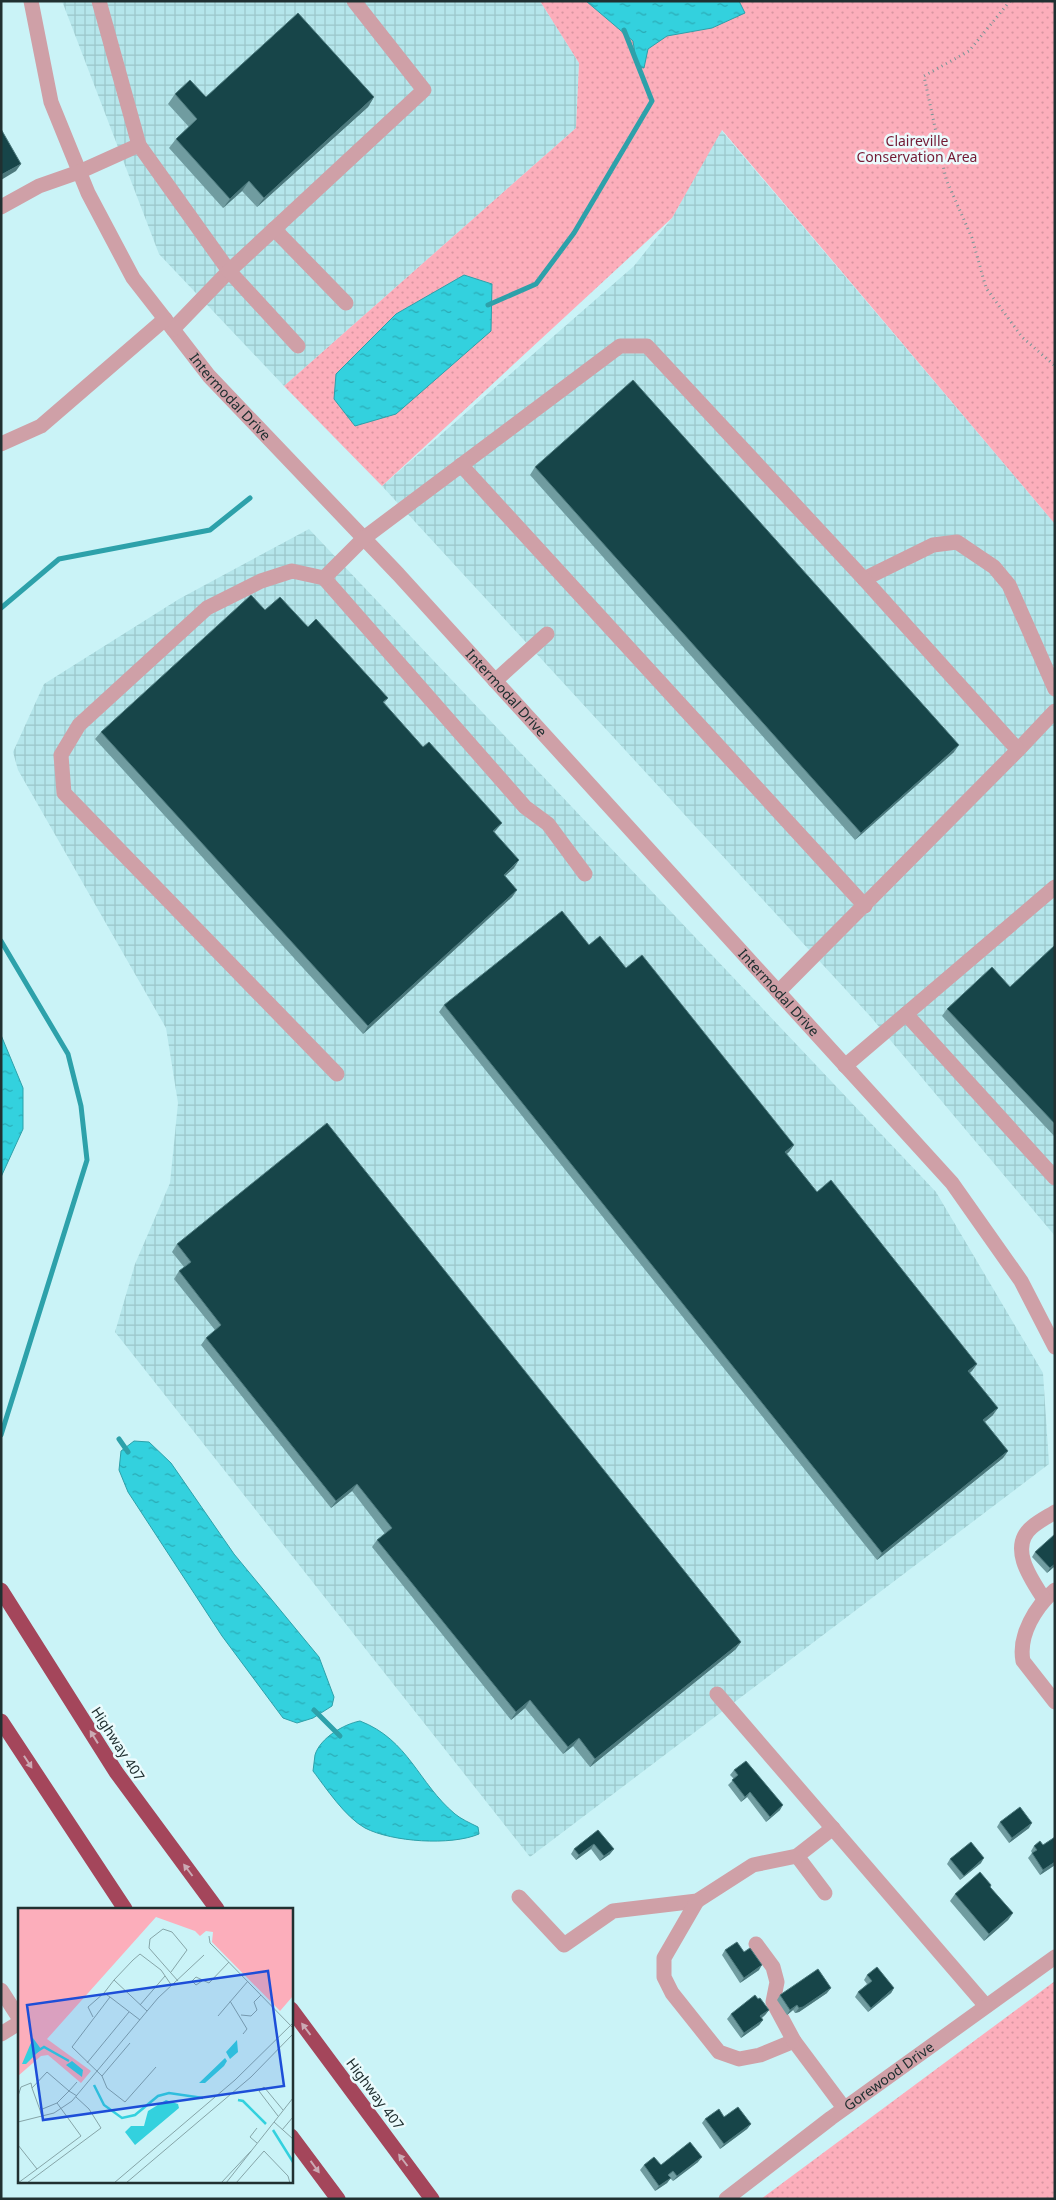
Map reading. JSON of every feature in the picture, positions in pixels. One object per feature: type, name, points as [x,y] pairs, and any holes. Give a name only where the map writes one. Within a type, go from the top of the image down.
[{"type":"highway","name":"Highway 407","points":[[1,1590],[116,1772],[216,1908]]},
{"type":"highway","points":[[1,1721],[124,1908]]},
{"type":"highway","name":"Highway 407","points":[[292,2010],[432,2199]]},
{"type":"highway","points":[[292,2137],[338,2199]]},
{"type":"street","name":"Intermodal Drive","points":[[31,1],[51,102],[88,193],[133,278],[209,376],[364,538],[952,1183],[1048,1319],[1055,1347]]},
{"type":"street","points":[[99,1],[139,145],[229,271],[298,346]]},
{"type":"street","points":[[1,444],[40,426],[169,324],[229,271],[424,90],[354,1]]},
{"type":"street","points":[[1,207],[39,186],[79,172],[139,145]]},
{"type":"street","points":[[274,229],[346,303]]},
{"type":"street","points":[[324,578],[364,538],[620,346],[647,346],[864,580],[1018,750]]},
{"type":"street","points":[[461,465],[865,906]]},
{"type":"street","points":[[864,580],[934,545],[957,542],[994,567],[1009,585],[1055,689]]},
{"type":"street","points":[[337,1074],[64,793],[60,755],[79,725],[207,608],[261,581],[292,571],[324,578],[525,807],[548,824],[585,874]]},
{"type":"street","points":[[495,681],[547,634]]},
{"type":"street","points":[[778,992],[865,906],[1055,711]]},
{"type":"street","points":[[845,1066],[1055,887]]},
{"type":"street","points":[[906,1014],[1055,1178]]},
{"type":"street","points":[[1055,1512],[1031,1527],[1022,1540],[1020,1548],[1032,1580],[1049,1594],[1025,1631],[1021,1653],[1023,1661],[1055,1702]]},
{"type":"street","points":[[717,1694],[986,2006]]},
{"type":"street","points":[[520,1897],[564,1945],[613,1911],[696,1902],[753,1865],[796,1856],[832,1828]]},
{"type":"street","points":[[796,1856],[826,1893]]},
{"type":"street","points":[[696,1902],[664,1958],[664,1977],[672,1993],[719,2052],[739,2059],[760,2055],[794,2041]]},
{"type":"street","points":[[756,1944],[773,1967],[777,1982],[773,2002],[794,2041],[844,2108]]},
{"type":"street","name":"Gorewood Drive","points":[[726,2199],[844,2108],[1055,1957]]},
{"type":"street","points":[[1,1990],[18,2016]]},
{"type":"street","points":[[1,2034],[18,2024]]},
{"type":"path","points":[[1010,1],[970,51],[924,76],[946,179],[972,238],[986,288],[1022,338],[1055,366]]},
{"type":"shaded area","points":[[62,1],[540,1],[579,63],[576,128],[284,386],[159,254]]},
{"type":"shaded area","points":[[721,130],[1055,524],[1055,1236],[870,1016],[382,486],[634,266],[672,218]]},
{"type":"shaded area","points":[[309,529],[936,1192],[1043,1373],[1049,1464],[530,1857],[115,1332],[135,1264],[170,1183],[178,1103],[166,1028],[18,770],[13,752],[44,684],[179,599]]},
{"type":"green space","name":"Claireville Conservation Area","points":[[540,1],[1055,1],[1055,524],[722,130],[672,218],[382,486],[284,386],[576,128],[579,63]]},
{"type":"green space","points":[[1055,1981],[1055,2199],[761,2199]]},
{"type":"water","points":[[586,1],[739,1],[745,13],[712,28],[667,36],[648,49],[644,68],[637,67],[633,41]]},
{"type":"water","points":[[464,275],[492,284],[491,331],[396,414],[355,426],[334,399],[336,374],[396,314]]},
{"type":"water","points":[[1,1035],[23,1088],[23,1129],[1,1177]]},
{"type":"water","points":[[134,1441],[149,1442],[171,1463],[234,1554],[319,1657],[334,1697],[332,1706],[313,1718],[297,1723],[283,1718],[222,1636],[128,1492],[119,1470],[121,1451]]},
{"type":"water","points":[[360,1721],[377,1729],[390,1739],[412,1763],[442,1802],[457,1816],[478,1827],[479,1834],[467,1838],[438,1841],[390,1837],[365,1828],[350,1817],[336,1802],[313,1771],[315,1755],[322,1743],[333,1733],[347,1725]]},
{"type":"building","points":[[298,13],[374,97],[264,198],[249,181],[230,199],[176,139],[197,119],[175,94],[190,80],[206,97]]},
{"type":"building","points":[[1,129],[21,164],[1,175]]},
{"type":"building","points":[[633,380],[959,745],[861,833],[535,467]]},
{"type":"building","points":[[251,595],[265,610],[280,597],[308,627],[316,619],[388,698],[383,702],[423,747],[429,742],[502,823],[493,831],[519,860],[504,875],[517,890],[368,1026],[101,732]]},
{"type":"building","points":[[562,911],[589,945],[600,936],[626,968],[642,955],[794,1145],[785,1152],[817,1192],[831,1180],[977,1364],[968,1371],[998,1408],[983,1420],[1008,1451],[882,1553],[444,1005]]},
{"type":"building","points":[[1055,945],[1055,1124],[947,1009],[992,967],[1010,987]]},
{"type":"building","points":[[327,1123],[741,1642],[595,1759],[579,1738],[568,1747],[530,1700],[516,1712],[377,1540],[392,1528],[357,1484],[336,1501],[206,1338],[221,1325],[179,1271],[191,1262],[177,1244]]},
{"type":"building","points":[[1055,1534],[1055,1564],[1050,1568],[1035,1552]]},
{"type":"building","points":[[746,1761],[783,1805],[770,1817],[750,1792],[745,1797],[732,1780],[738,1775],[734,1770]]},
{"type":"building","points":[[1020,1807],[1032,1823],[1012,1838],[1000,1822]]},
{"type":"building","points":[[598,1830],[614,1849],[604,1856],[594,1844],[579,1855],[574,1849]]},
{"type":"building","points":[[1055,1837],[1055,1862],[1043,1870],[1032,1853],[1037,1850],[1034,1846],[1040,1841],[1043,1845]]},
{"type":"building","points":[[971,1842],[984,1858],[964,1876],[950,1859]]},
{"type":"building","points":[[980,1872],[991,1885],[990,1887],[1013,1913],[989,1934],[955,1894]]},
{"type":"building","points":[[737,1942],[744,1952],[750,1948],[762,1965],[744,1978],[725,1950]]},
{"type":"building","points":[[877,1967],[894,1988],[871,2008],[858,1992],[872,1981],[867,1975]]},
{"type":"building","points":[[818,1969],[831,1988],[803,2007],[799,2008],[797,2005],[790,2010],[780,1995]]},
{"type":"building","points":[[755,1995],[758,1999],[760,1998],[769,2010],[760,2016],[763,2020],[744,2033],[731,2014]]},
{"type":"building","points":[[738,2107],[751,2124],[724,2144],[705,2119],[719,2109],[724,2117]]},
{"type":"building","points":[[690,2142],[702,2157],[677,2176],[673,2171],[668,2175],[671,2178],[659,2186],[644,2165],[654,2157],[661,2165]]},
{"type":"waterway","points":[[488,305],[536,284],[574,233],[652,101],[624,30]]},
{"type":"waterway","points":[[1,608],[59,559],[210,530],[250,498]]},
{"type":"waterway","points":[[1,941],[68,1054],[81,1106],[87,1160],[1,1435]]},
{"type":"waterway","points":[[119,1439],[128,1452]]},
{"type":"waterway","points":[[314,1710],[340,1736]]}]
